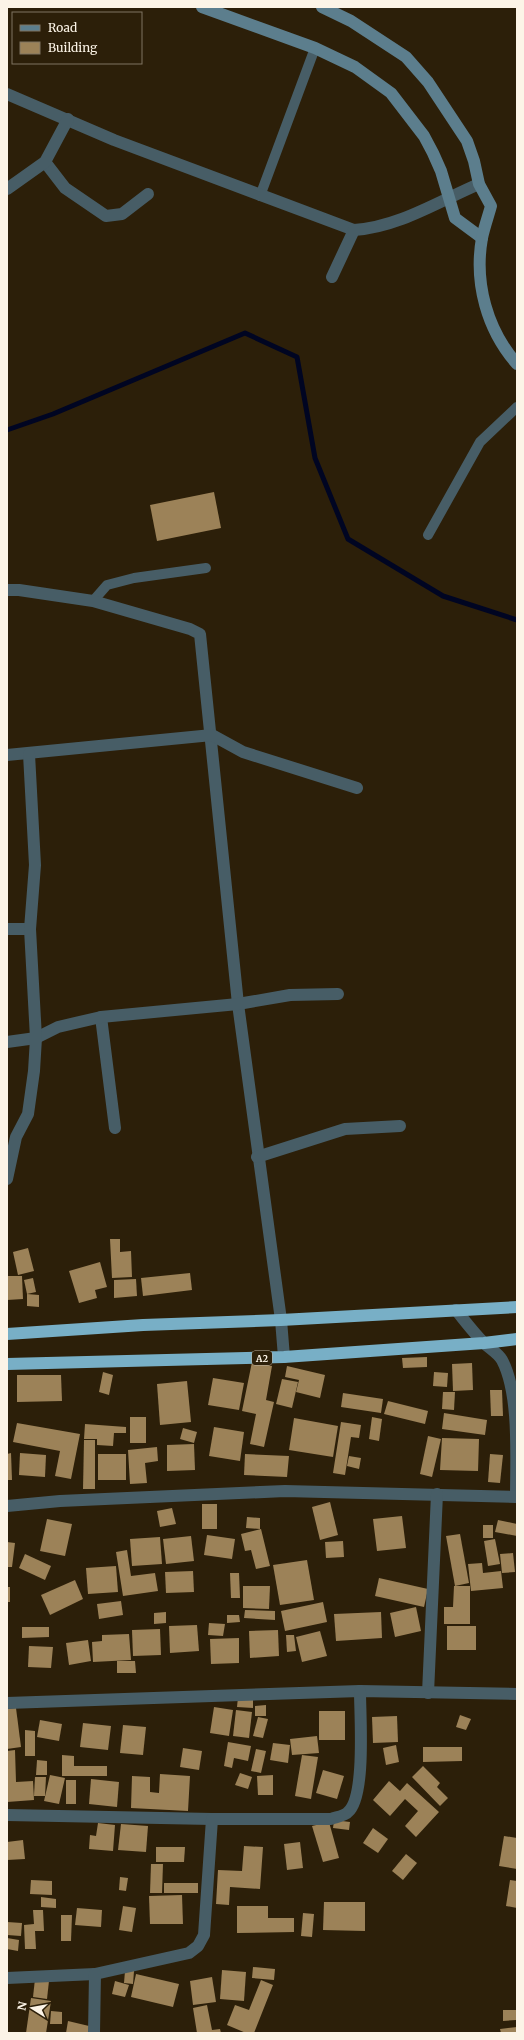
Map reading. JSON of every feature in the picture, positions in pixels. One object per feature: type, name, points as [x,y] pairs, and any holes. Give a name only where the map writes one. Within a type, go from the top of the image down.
[{"type":"highway","points":[[7,1334],[143,1325],[281,1320],[517,1307]]},
{"type":"highway","name":"A2","points":[[7,1364],[284,1357],[484,1343],[517,1339]]},
{"type":"street","points":[[202,7],[315,48],[355,67],[391,93],[424,136],[441,171],[455,218],[482,238]]},
{"type":"street","points":[[322,7],[350,21],[406,57],[448,110],[467,140],[474,161],[479,184],[491,206],[482,238],[481,288],[485,310],[499,337],[517,364]]},
{"type":"street","points":[[7,94],[114,140],[354,230],[375,229],[424,210],[448,197],[479,184]]},
{"type":"street","points":[[7,189],[45,162],[68,119]]},
{"type":"street","points":[[45,162],[65,188],[106,216],[122,214],[148,194]]},
{"type":"street","points":[[332,277],[354,230]]},
{"type":"street","points":[[7,590],[19,590],[93,601],[185,628],[200,634],[212,735],[238,1004],[281,1320],[284,1357]]},
{"type":"street","points":[[7,755],[30,754],[212,735],[243,752],[357,788]]},
{"type":"street","points":[[7,1179],[16,1137],[28,1114],[34,1072],[36,1038],[30,929],[35,865],[30,754]]},
{"type":"street","points":[[7,929],[30,929]]},
{"type":"street","points":[[7,1042],[36,1038],[58,1027],[101,1017],[238,1004],[290,994],[338,994]]},
{"type":"street","points":[[101,1017],[115,1128]]},
{"type":"street","points":[[258,1157],[345,1129],[400,1126]]},
{"type":"street","points":[[7,1506],[60,1501],[285,1491],[516,1497],[516,1435],[512,1392],[501,1358],[484,1343],[456,1310]]},
{"type":"street","points":[[428,1693],[437,1494]]},
{"type":"street","points":[[7,1815],[212,1819],[331,1819],[348,1813],[356,1801],[359,1782],[360,1691]]},
{"type":"street","points":[[7,1703],[360,1691],[517,1694]]},
{"type":"street","points":[[7,1978],[95,1974],[190,1953],[198,1946],[204,1935],[206,1926],[212,1819]]},
{"type":"street","points":[[94,2033],[95,1974]]},
{"type":"lane","points":[[260,196],[315,48]]},
{"type":"lane","points":[[428,535],[480,442],[517,407]]},
{"type":"lane","points":[[93,601],[107,585],[134,578],[206,568]]},
{"type":"building","points":[[214,492],[221,528],[157,541],[150,505]]},
{"type":"building","points":[[110,1239],[120,1239],[120,1252],[131,1251],[132,1277],[112,1278]]},
{"type":"building","points":[[28,1248],[34,1271],[18,1275],[13,1252]]},
{"type":"building","points":[[100,1262],[107,1287],[95,1290],[97,1298],[79,1303],[69,1271]]},
{"type":"building","points":[[190,1273],[192,1290],[143,1296],[141,1278]]},
{"type":"building","points":[[7,1276],[22,1276],[23,1299],[7,1300]]},
{"type":"building","points":[[33,1278],[36,1292],[27,1294],[24,1280]]},
{"type":"building","points":[[136,1279],[137,1296],[114,1298],[114,1280]]},
{"type":"building","points":[[27,1294],[39,1295],[39,1307],[27,1306]]},
{"type":"building","points":[[427,1357],[427,1367],[403,1368],[402,1358]]},
{"type":"building","points":[[252,1362],[272,1366],[266,1400],[274,1402],[264,1447],[250,1444],[256,1414],[242,1411]]},
{"type":"building","points":[[472,1363],[473,1390],[453,1391],[452,1364]]},
{"type":"building","points":[[287,1366],[325,1375],[320,1398],[296,1392],[299,1380],[285,1377]]},
{"type":"building","points":[[103,1372],[113,1375],[109,1395],[99,1392]]},
{"type":"building","points":[[434,1372],[448,1373],[447,1387],[433,1386]]},
{"type":"building","points":[[17,1375],[61,1375],[62,1401],[17,1402]]},
{"type":"building","points":[[213,1378],[244,1383],[239,1410],[208,1405]]},
{"type":"building","points":[[282,1379],[298,1382],[292,1408],[276,1404]]},
{"type":"building","points":[[187,1381],[191,1422],[160,1425],[157,1384]]},
{"type":"building","points":[[490,1390],[502,1390],[503,1416],[491,1416]]},
{"type":"building","points":[[443,1392],[455,1392],[454,1410],[442,1409]]},
{"type":"building","points":[[343,1393],[383,1399],[381,1413],[341,1407]]},
{"type":"building","points":[[388,1401],[428,1411],[425,1424],[384,1414]]},
{"type":"building","points":[[444,1413],[487,1420],[485,1435],[442,1429]]},
{"type":"building","points":[[130,1417],[146,1417],[146,1443],[130,1443]]},
{"type":"building","points":[[372,1417],[382,1419],[379,1441],[369,1439]]},
{"type":"building","points":[[294,1418],[338,1426],[333,1457],[289,1450]]},
{"type":"building","points":[[341,1422],[361,1425],[359,1438],[351,1437],[345,1475],[333,1473]]},
{"type":"building","points":[[17,1423],[80,1434],[71,1479],[55,1476],[60,1451],[13,1442]]},
{"type":"building","points":[[85,1424],[126,1427],[126,1433],[114,1433],[113,1446],[97,1445],[97,1439],[84,1439]]},
{"type":"building","points":[[214,1427],[244,1432],[240,1461],[209,1456]]},
{"type":"building","points":[[183,1428],[197,1432],[194,1443],[180,1439]]},
{"type":"building","points":[[428,1436],[441,1439],[432,1477],[420,1474]]},
{"type":"building","points":[[442,1438],[479,1439],[478,1471],[440,1470]]},
{"type":"building","points":[[84,1440],[95,1440],[95,1489],[83,1489]]},
{"type":"building","points":[[194,1444],[195,1470],[167,1471],[167,1445]]},
{"type":"building","points":[[157,1447],[158,1461],[145,1463],[147,1483],[130,1484],[128,1450]]},
{"type":"building","points":[[11,1453],[12,1480],[7,1480],[7,1454]]},
{"type":"building","points":[[20,1453],[46,1455],[45,1477],[19,1475]]},
{"type":"building","points":[[98,1454],[126,1454],[126,1480],[98,1480]]},
{"type":"building","points":[[245,1454],[289,1456],[287,1477],[244,1475]]},
{"type":"building","points":[[490,1454],[503,1455],[500,1483],[488,1482]]},
{"type":"building","points":[[349,1456],[361,1458],[359,1469],[347,1466]]},
{"type":"building","points":[[330,1502],[338,1535],[320,1540],[312,1507]]},
{"type":"building","points":[[202,1504],[217,1504],[217,1529],[202,1529]]},
{"type":"building","points":[[172,1508],[176,1524],[160,1527],[157,1511]]},
{"type":"building","points":[[402,1516],[406,1548],[377,1551],[373,1519]]},
{"type":"building","points":[[247,1517],[260,1518],[260,1529],[246,1528]]},
{"type":"building","points":[[47,1519],[72,1524],[65,1556],[40,1551]]},
{"type":"building","points":[[498,1520],[517,1524],[517,1536],[495,1532]]},
{"type":"building","points":[[483,1525],[493,1525],[493,1538],[483,1538]]},
{"type":"building","points":[[261,1529],[270,1566],[256,1569],[251,1550],[245,1551],[241,1534]]},
{"type":"building","points":[[460,1534],[469,1583],[455,1586],[446,1536]]},
{"type":"building","points":[[207,1535],[235,1539],[232,1559],[204,1555]]},
{"type":"building","points":[[191,1536],[194,1561],[166,1564],[163,1539]]},
{"type":"building","points":[[160,1537],[162,1564],[132,1566],[130,1539]]},
{"type":"building","points":[[495,1539],[500,1564],[488,1566],[484,1541]]},
{"type":"building","points":[[343,1541],[344,1557],[326,1558],[325,1542]]},
{"type":"building","points":[[7,1542],[15,1543],[12,1567],[7,1567]]},
{"type":"building","points":[[127,1550],[131,1576],[155,1573],[158,1591],[123,1596],[116,1552]]},
{"type":"building","points":[[513,1553],[515,1572],[502,1573],[500,1554]]},
{"type":"building","points":[[25,1554],[51,1566],[45,1580],[19,1568]]},
{"type":"building","points":[[307,1560],[314,1600],[280,1605],[273,1565]]},
{"type":"building","points":[[482,1563],[483,1573],[501,1571],[503,1588],[471,1591],[468,1564]]},
{"type":"building","points":[[116,1566],[118,1592],[88,1594],[86,1568]]},
{"type":"building","points":[[193,1571],[194,1592],[166,1593],[165,1572]]},
{"type":"building","points":[[230,1573],[239,1573],[240,1598],[231,1598]]},
{"type":"building","points":[[379,1578],[428,1589],[424,1607],[375,1596]]},
{"type":"building","points":[[75,1580],[83,1599],[50,1615],[41,1595]]},
{"type":"building","points":[[243,1586],[270,1586],[269,1609],[243,1608]]},
{"type":"building","points":[[454,1586],[470,1586],[470,1624],[444,1624],[444,1607],[453,1607]]},
{"type":"building","points":[[7,1587],[10,1587],[10,1602],[7,1602]]},
{"type":"building","points":[[121,1601],[123,1615],[99,1619],[97,1604]]},
{"type":"building","points":[[323,1602],[327,1622],[285,1631],[281,1611]]},
{"type":"building","points":[[416,1607],[421,1631],[395,1637],[390,1613]]},
{"type":"building","points":[[245,1610],[275,1611],[275,1620],[244,1618]]},
{"type":"building","points":[[166,1612],[166,1623],[154,1624],[154,1613]]},
{"type":"building","points":[[381,1612],[382,1638],[336,1641],[334,1614]]},
{"type":"building","points":[[227,1615],[239,1615],[240,1622],[227,1623]]},
{"type":"building","points":[[209,1623],[225,1624],[223,1636],[208,1635]]},
{"type":"building","points":[[197,1625],[199,1651],[170,1653],[169,1626]]},
{"type":"building","points":[[447,1626],[476,1626],[476,1650],[447,1650]]},
{"type":"building","points":[[22,1627],[49,1627],[49,1637],[22,1638]]},
{"type":"building","points":[[160,1629],[161,1655],[133,1656],[132,1630]]},
{"type":"building","points":[[278,1630],[279,1656],[250,1658],[249,1631]]},
{"type":"building","points":[[320,1631],[327,1656],[302,1662],[296,1637]]},
{"type":"building","points":[[129,1634],[131,1660],[93,1662],[92,1642],[102,1641],[102,1635]]},
{"type":"building","points":[[286,1635],[294,1635],[296,1651],[287,1652]]},
{"type":"building","points":[[239,1638],[239,1663],[211,1664],[210,1639]]},
{"type":"building","points":[[88,1640],[91,1661],[69,1665],[66,1643]]},
{"type":"building","points":[[29,1646],[53,1647],[51,1668],[28,1667]]},
{"type":"building","points":[[117,1661],[135,1661],[136,1673],[117,1673]]},
{"type":"building","points":[[238,1697],[253,1697],[253,1708],[237,1707]]},
{"type":"building","points":[[266,1705],[266,1716],[255,1716],[255,1706]]},
{"type":"building","points":[[214,1707],[233,1710],[229,1736],[210,1733]]},
{"type":"building","points":[[16,1708],[21,1747],[7,1749],[7,1709]]},
{"type":"building","points":[[236,1710],[252,1712],[249,1738],[233,1736]]},
{"type":"building","points":[[319,1711],[345,1711],[345,1740],[319,1740]]},
{"type":"building","points":[[460,1715],[471,1719],[466,1730],[456,1727]]},
{"type":"building","points":[[397,1716],[398,1742],[373,1743],[372,1717]]},
{"type":"building","points":[[258,1717],[268,1719],[263,1738],[253,1736]]},
{"type":"building","points":[[40,1720],[62,1724],[59,1741],[37,1737]]},
{"type":"building","points":[[83,1723],[111,1726],[108,1750],[80,1747]]},
{"type":"building","points":[[123,1725],[146,1727],[143,1755],[120,1753]]},
{"type":"building","points":[[25,1730],[35,1731],[35,1756],[25,1756]]},
{"type":"building","points":[[317,1736],[319,1753],[292,1755],[290,1739]]},
{"type":"building","points":[[228,1742],[251,1746],[248,1761],[234,1758],[232,1768],[224,1766]]},
{"type":"building","points":[[273,1743],[290,1745],[288,1763],[270,1760]]},
{"type":"building","points":[[396,1745],[399,1762],[386,1765],[383,1748]]},
{"type":"building","points":[[423,1747],[462,1747],[462,1761],[423,1762]]},
{"type":"building","points":[[183,1748],[202,1751],[199,1770],[180,1767]]},
{"type":"building","points":[[256,1749],[266,1751],[261,1773],[251,1771]]},
{"type":"building","points":[[15,1750],[16,1782],[33,1781],[34,1800],[7,1802],[7,1751]]},
{"type":"building","points":[[62,1755],[74,1756],[74,1766],[107,1766],[107,1776],[62,1776]]},
{"type":"building","points":[[302,1755],[318,1757],[311,1799],[295,1796]]},
{"type":"building","points":[[37,1760],[47,1761],[47,1775],[36,1775]]},
{"type":"building","points":[[423,1766],[440,1783],[437,1787],[448,1798],[440,1806],[412,1777]]},
{"type":"building","points":[[323,1770],[344,1776],[337,1799],[316,1793]]},
{"type":"building","points":[[240,1773],[252,1777],[248,1789],[235,1785]]},
{"type":"building","points":[[160,1774],[190,1776],[188,1811],[131,1808],[132,1776],[150,1777],[150,1792],[159,1793]]},
{"type":"building","points":[[50,1775],[65,1778],[59,1804],[44,1801]]},
{"type":"building","points":[[273,1775],[273,1795],[258,1795],[257,1776]]},
{"type":"building","points":[[35,1777],[46,1777],[45,1796],[34,1796]]},
{"type":"building","points":[[91,1779],[119,1782],[117,1807],[89,1804]]},
{"type":"building","points":[[66,1780],[76,1780],[76,1804],[66,1804]]},
{"type":"building","points":[[389,1781],[400,1791],[407,1783],[439,1812],[416,1837],[405,1826],[418,1811],[405,1799],[390,1816],[373,1800]]},
{"type":"building","points":[[334,1820],[350,1822],[349,1830],[333,1828]]},
{"type":"building","points":[[329,1822],[339,1858],[323,1862],[312,1826]]},
{"type":"building","points":[[98,1823],[115,1825],[113,1851],[89,1849],[90,1835],[96,1836]]},
{"type":"building","points":[[121,1824],[148,1826],[146,1852],[118,1850]]},
{"type":"building","points":[[373,1828],[388,1839],[378,1853],[363,1843]]},
{"type":"building","points":[[504,1836],[517,1838],[517,1869],[499,1866]]},
{"type":"building","points":[[23,1840],[25,1859],[7,1860],[7,1842]]},
{"type":"building","points":[[300,1842],[303,1868],[287,1870],[284,1844]]},
{"type":"building","points":[[244,1846],[263,1847],[260,1889],[230,1887],[229,1905],[216,1904],[218,1870],[242,1871]]},
{"type":"building","points":[[156,1847],[185,1847],[184,1862],[156,1862]]},
{"type":"building","points":[[406,1854],[417,1863],[403,1880],[392,1871]]},
{"type":"building","points":[[151,1864],[163,1864],[162,1893],[150,1893]]},
{"type":"building","points":[[120,1877],[128,1878],[126,1891],[119,1890]]},
{"type":"building","points":[[31,1880],[52,1881],[52,1895],[30,1894]]},
{"type":"building","points":[[510,1880],[517,1881],[517,1908],[506,1906]]},
{"type":"building","points":[[164,1883],[198,1883],[198,1893],[164,1893]]},
{"type":"building","points":[[182,1895],[183,1924],[150,1924],[149,1896]]},
{"type":"building","points":[[41,1897],[56,1899],[56,1908],[41,1907]]},
{"type":"building","points":[[324,1902],[365,1902],[365,1931],[323,1930]]},
{"type":"building","points":[[123,1906],[136,1908],[132,1932],[119,1930]]},
{"type":"building","points":[[237,1906],[268,1906],[268,1918],[294,1918],[294,1932],[237,1933]]},
{"type":"building","points":[[77,1908],[102,1910],[101,1927],[75,1925]]},
{"type":"building","points":[[33,1910],[43,1910],[44,1931],[35,1931],[36,1949],[25,1949],[24,1925],[34,1924]]},
{"type":"building","points":[[303,1913],[314,1914],[312,1937],[301,1936]]},
{"type":"building","points":[[61,1915],[72,1915],[71,1941],[61,1941]]},
{"type":"building","points":[[7,1922],[22,1923],[21,1936],[7,1935]]},
{"type":"building","points":[[7,1938],[19,1940],[18,1951],[7,1949]]},
{"type":"building","points":[[253,1967],[275,1969],[274,1980],[252,1978]]},
{"type":"building","points":[[222,1970],[246,1972],[244,2001],[220,1999]]},
{"type":"building","points":[[125,1971],[134,1971],[133,1984],[124,1983]]},
{"type":"building","points":[[136,1974],[179,1984],[173,2007],[131,1997]]},
{"type":"building","points":[[212,1977],[216,2002],[193,2005],[190,1981]]},
{"type":"building","points":[[35,1979],[49,1981],[47,1999],[33,1997]]},
{"type":"building","points":[[261,1980],[273,1985],[254,2033],[246,2033],[227,2025],[235,2005],[249,2010]]},
{"type":"building","points":[[115,1981],[129,1985],[125,1997],[112,1994]]},
{"type":"building","points":[[31,1998],[51,2001],[46,2033],[26,2033]]},
{"type":"building","points":[[207,2005],[212,2030],[220,2029],[221,2033],[197,2033],[193,2008]]},
{"type":"building","points":[[503,2010],[516,2010],[516,2020],[503,2021]]},
{"type":"building","points":[[51,2011],[62,2012],[62,2024],[50,2024]]},
{"type":"building","points":[[68,2021],[89,2026],[88,2033],[66,2033]]},
{"type":"building","points":[[517,2027],[517,2033],[501,2033],[500,2029]]},
{"type":"waterway","points":[[7,430],[53,414],[245,333],[297,357],[315,458],[348,539],[443,596],[517,620]]}]
